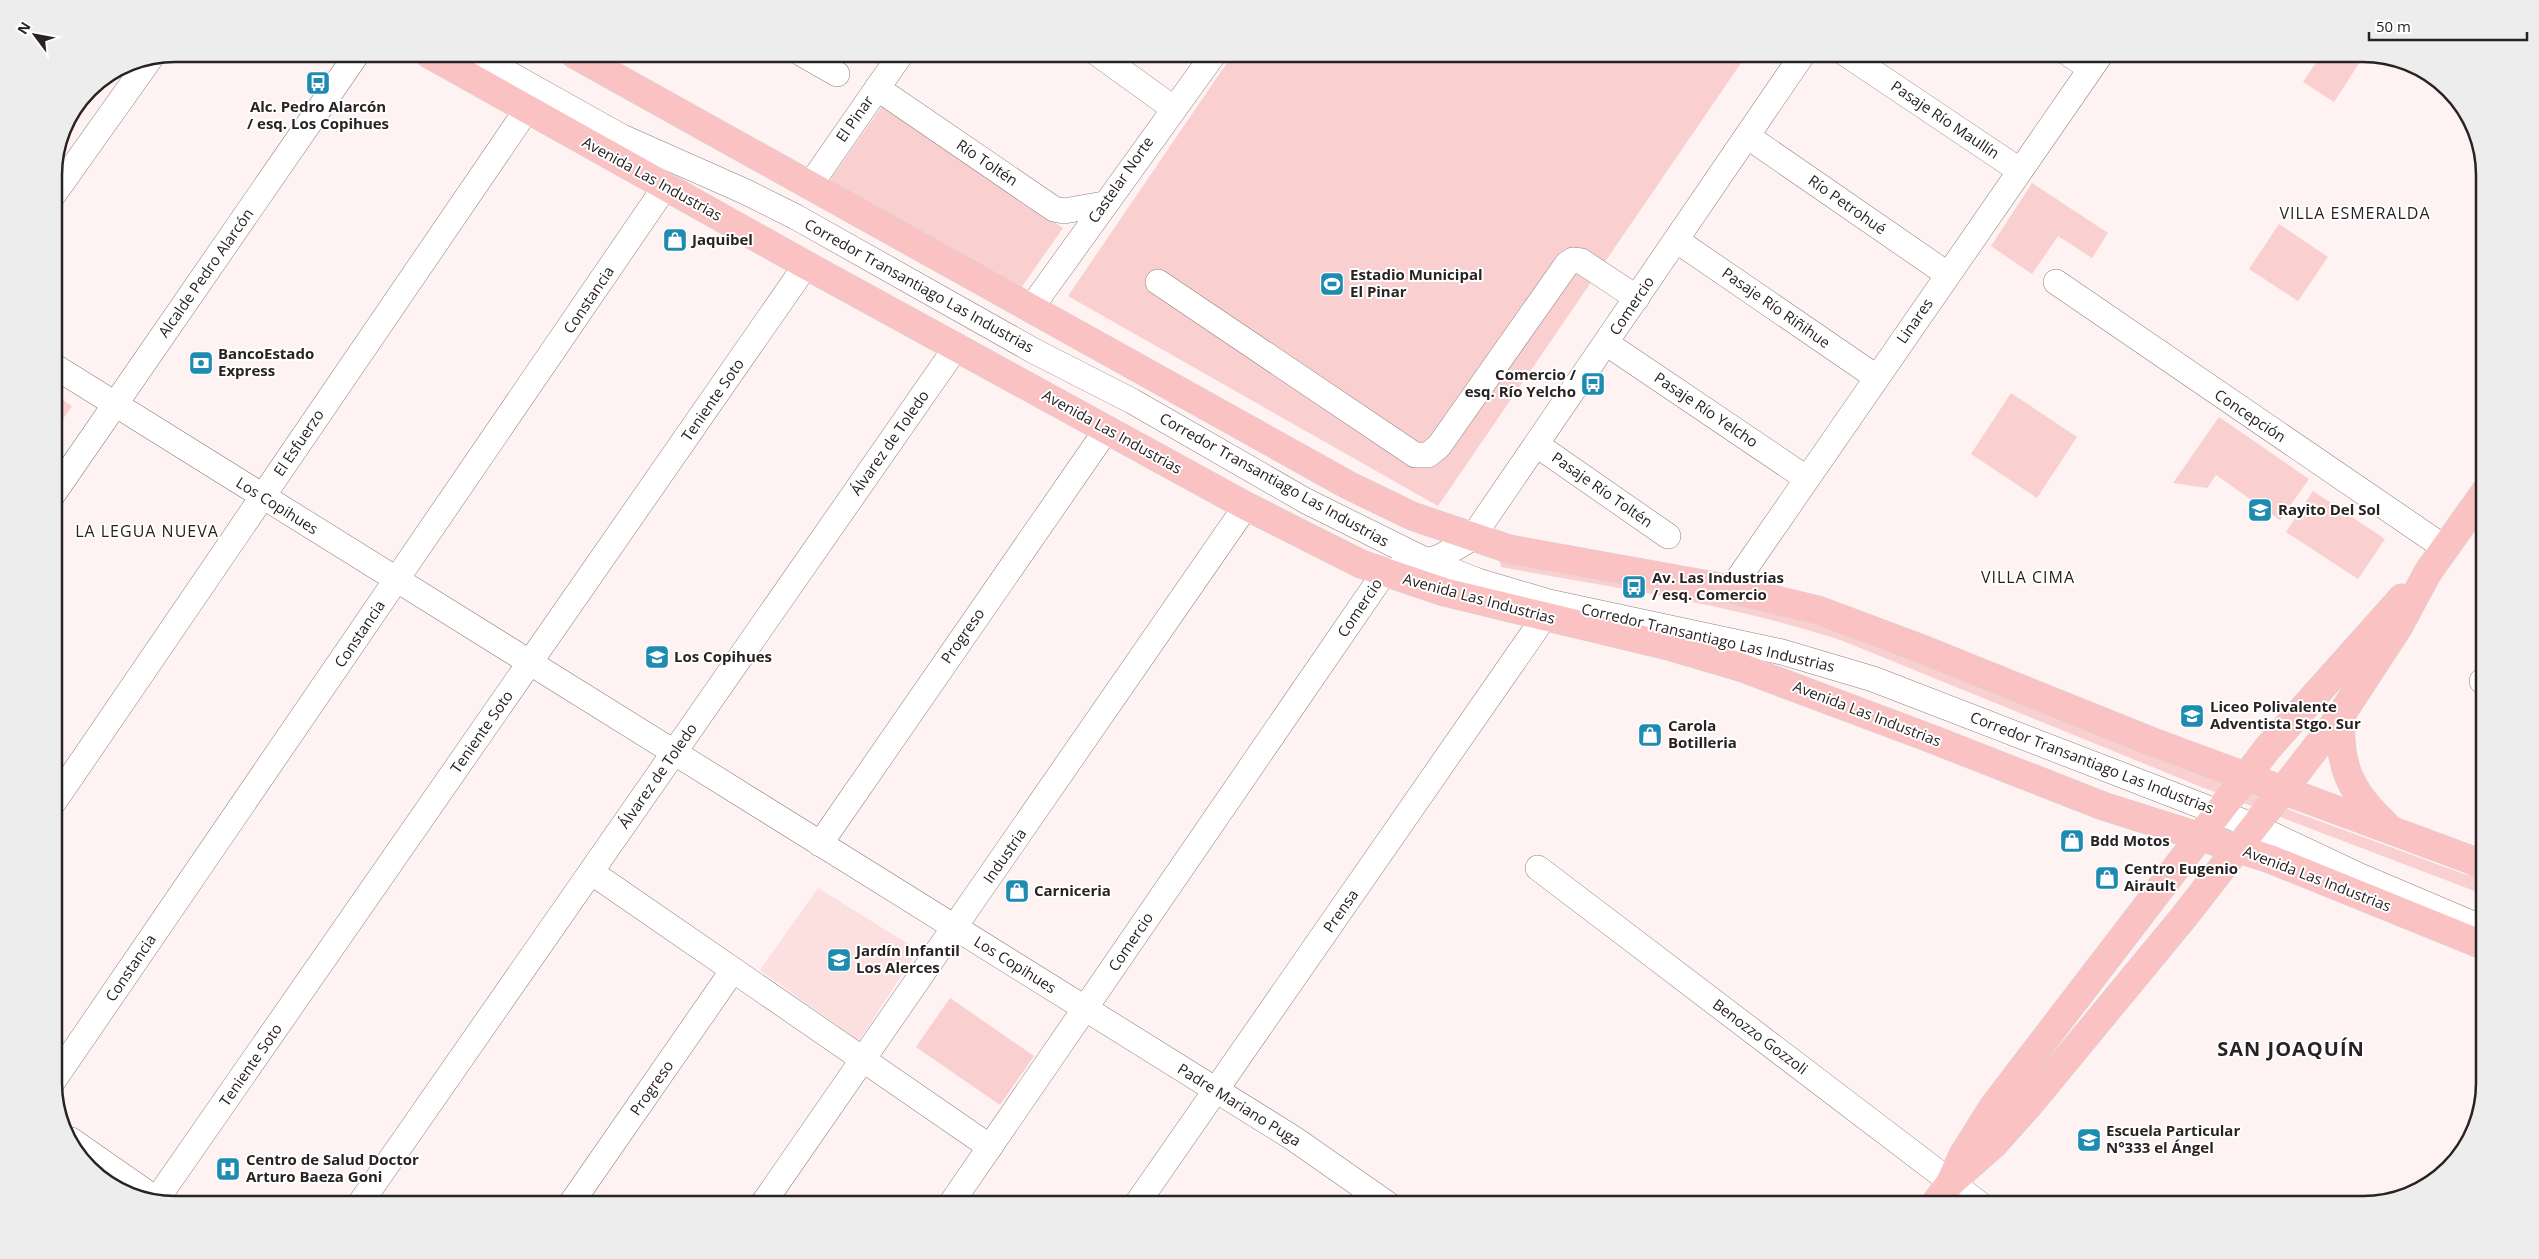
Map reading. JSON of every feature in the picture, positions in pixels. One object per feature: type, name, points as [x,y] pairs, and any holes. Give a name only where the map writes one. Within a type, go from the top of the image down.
[{"type":"main road","name":"Avenida Las Industrias","points":[[446,63],[665,187],[1246,506],[1343,555],[1384,573],[1444,592],[1672,647],[1740,667],[1932,738],[2048,786],[2307,873],[2476,942]]},
{"type":"main road","points":[[590,63],[1348,485],[1412,516],[1472,538],[1530,554],[1731,589],[1818,610],[2246,776],[2476,861]]},
{"type":"main road","points":[[1950,1183],[1993,1145],[2028,1106],[2171,933],[2283,790],[2341,715],[2399,626],[2428,572],[2476,505]]},
{"type":"main road","points":[[1941,1196],[1950,1183],[1963,1155],[1993,1107],[2267,749],[2384,617],[2428,572]]},
{"type":"main road","points":[[2341,715],[2341,744],[2347,775],[2363,802],[2390,828]]},
{"type":"street","name":"Alcalde Pedro Alarcón","points":[[63,479],[351,63]]},
{"type":"street","name":"Corredor Transantiago Las Industrias","points":[[490,63],[622,137],[746,192],[796,217],[1034,351],[1139,405],[1306,501],[1434,559],[1526,587],[1788,642],[1860,663],[2476,913]]},
{"type":"street","name":"Corredor Transantiago Las Industrias","points":[[510,63],[641,136],[778,197],[1142,397],[1337,508],[1434,559]]},
{"type":"street","points":[[818,63],[837,74]]},
{"type":"street","name":"El Pinar","points":[[810,185],[895,63]]},
{"type":"street","points":[[1110,63],[1173,108]]},
{"type":"street","name":"Castelar Norte","points":[[1031,308],[1207,63]]},
{"type":"street","name":"Comercio","points":[[956,1196],[1384,573],[1434,559],[1472,538],[1797,63]]},
{"type":"street","name":"Pasaje Río Maullín","points":[[1859,63],[2019,170]]},
{"type":"street","name":"Linares","points":[[1731,589],[2095,63]]},
{"type":"street","points":[[63,181],[144,68]]},
{"type":"street","name":"Río Toltén","points":[[877,88],[1054,209],[1064,211],[1104,204]]},
{"type":"street","name":"El Esfuerzo","points":[[63,789],[528,108]]},
{"type":"street","name":"Río Petrohué","points":[[1747,136],[1947,274]]},
{"type":"street","name":"Constancia","points":[[63,1067],[665,187]]},
{"type":"street","name":"Pasaje Río Riñihue","points":[[1676,240],[1876,377]]},
{"type":"street","points":[[1158,282],[1415,455],[1428,455],[1439,446],[1567,264],[1573,260],[1580,261],[1637,298]]},
{"type":"street","name":"Teniente Soto","points":[[162,1196],[806,265]]},
{"type":"street","name":"Concepción","points":[[2056,282],[2445,548]]},
{"type":"street","name":"Pasaje Río Yelcho","points":[[1606,343],[1806,478]]},
{"type":"street","name":"Álvarez de Toledo","points":[[365,1196],[957,346]]},
{"type":"street","name":"Los Copihues","points":[[63,372],[1086,1009]]},
{"type":"street","name":"Progreso","points":[[820,844],[1107,429]]},
{"type":"street","name":"Pasaje Río Toltén","points":[[1537,445],[1668,536]]},
{"type":"street","name":"Industria","points":[[768,1196],[1246,506]]},
{"type":"street","name":"Prensa","points":[[1142,1196],[1544,616]]},
{"type":"street","name":"Corredor Transantiago Las Industrias","points":[[2257,823],[2360,876],[2476,925]]},
{"type":"street","name":"Benozzo Gozzoli","points":[[1538,868],[1968,1196]]},
{"type":"street","points":[[591,872],[990,1147]]},
{"type":"street","name":"Progreso","points":[[576,1196],[733,970]]},
{"type":"street","name":"Padre Mariano Puga","points":[[1086,1009],[1328,1161],[1377,1196]]},
{"type":"street","points":[[90,1157],[105,1170],[145,1192]]},
{"type":"shaded area","name":"Estadio Municipal El Pinar","points":[[1227,63],[1741,63],[1438,506],[1068,296]]},
{"type":"shaded area","points":[[2316,63],[2359,63],[2334,102],[2303,82]]},
{"type":"shaded area","points":[[883,105],[1063,228],[1021,288],[825,187]]},
{"type":"shaded area","points":[[2032,183],[2108,233],[2092,258],[2058,236],[2032,274],[1991,246]]},
{"type":"shaded area","points":[[2279,224],[2328,257],[2298,301],[2249,269]]},
{"type":"shaded area","points":[[2011,393],[2077,437],[2037,498],[1971,454]]},
{"type":"shaded area","points":[[63,400],[72,406],[63,419]]},
{"type":"shaded area","points":[[2219,417],[2309,479],[2280,520],[2216,475],[2207,488],[2173,483]]},
{"type":"shaded area","points":[[2313,491],[2385,539],[2358,579],[2286,532]]},
{"type":"shaded area","points":[[1499,557],[1781,609],[2126,742],[2300,814],[2464,874],[2476,875],[2476,892],[2199,786],[1843,641],[1801,628],[1716,607],[1501,567]]},
{"type":"shaded area","name":"Jardín Infantil Los Alerces","points":[[818,888],[918,950],[859,1041],[760,970]]},
{"type":"shaded area","points":[[950,998],[1034,1056],[1000,1105],[916,1047]]},
{"type":"place","name":"Alc. Pedro Alarcón / esq. Los Copihues","points":[[318,83]]},
{"type":"place","name":"Jaquibel","points":[[675,240]]},
{"type":"place","name":"Estadio Municipal El Pinar","points":[[1332,284]]},
{"type":"place","name":"BancoEstado Express","points":[[201,363]]},
{"type":"place","name":"Comercio / esq. Río Yelcho","points":[[1593,384]]},
{"type":"place","name":"Rayito Del Sol","points":[[2260,510]]},
{"type":"place","name":"Av. Las Industrias / esq. Comercio","points":[[1634,587]]},
{"type":"place","name":"Los Copihues","points":[[657,657]]},
{"type":"place","name":"Liceo Polivalente Adventista Stgo. Sur","points":[[2192,716]]},
{"type":"place","name":"Carola Botilleria","points":[[1650,735]]},
{"type":"place","name":"Bdd Motos","points":[[2072,841]]},
{"type":"place","name":"Centro Eugenio Airault","points":[[2107,878]]},
{"type":"place","name":"Carniceria","points":[[1017,891]]},
{"type":"place","name":"Jardín Infantil Los Alerces","points":[[839,960]]},
{"type":"place","name":"Escuela Particular N°333 el Ángel","points":[[2089,1140]]},
{"type":"place","name":"Centro de Salud Doctor Arturo Baeza Goni","points":[[228,1169]]},
{"type":"district","name":"VILLA ESMERALDA","points":[[2355,213]]},
{"type":"district","name":"LA LEGUA NUEVA","points":[[147,531]]},
{"type":"district","name":"VILLA CIMA","points":[[2028,577]]},
{"type":"district","name":"SAN JOAQUÍN","points":[[2291,1049]]}]
